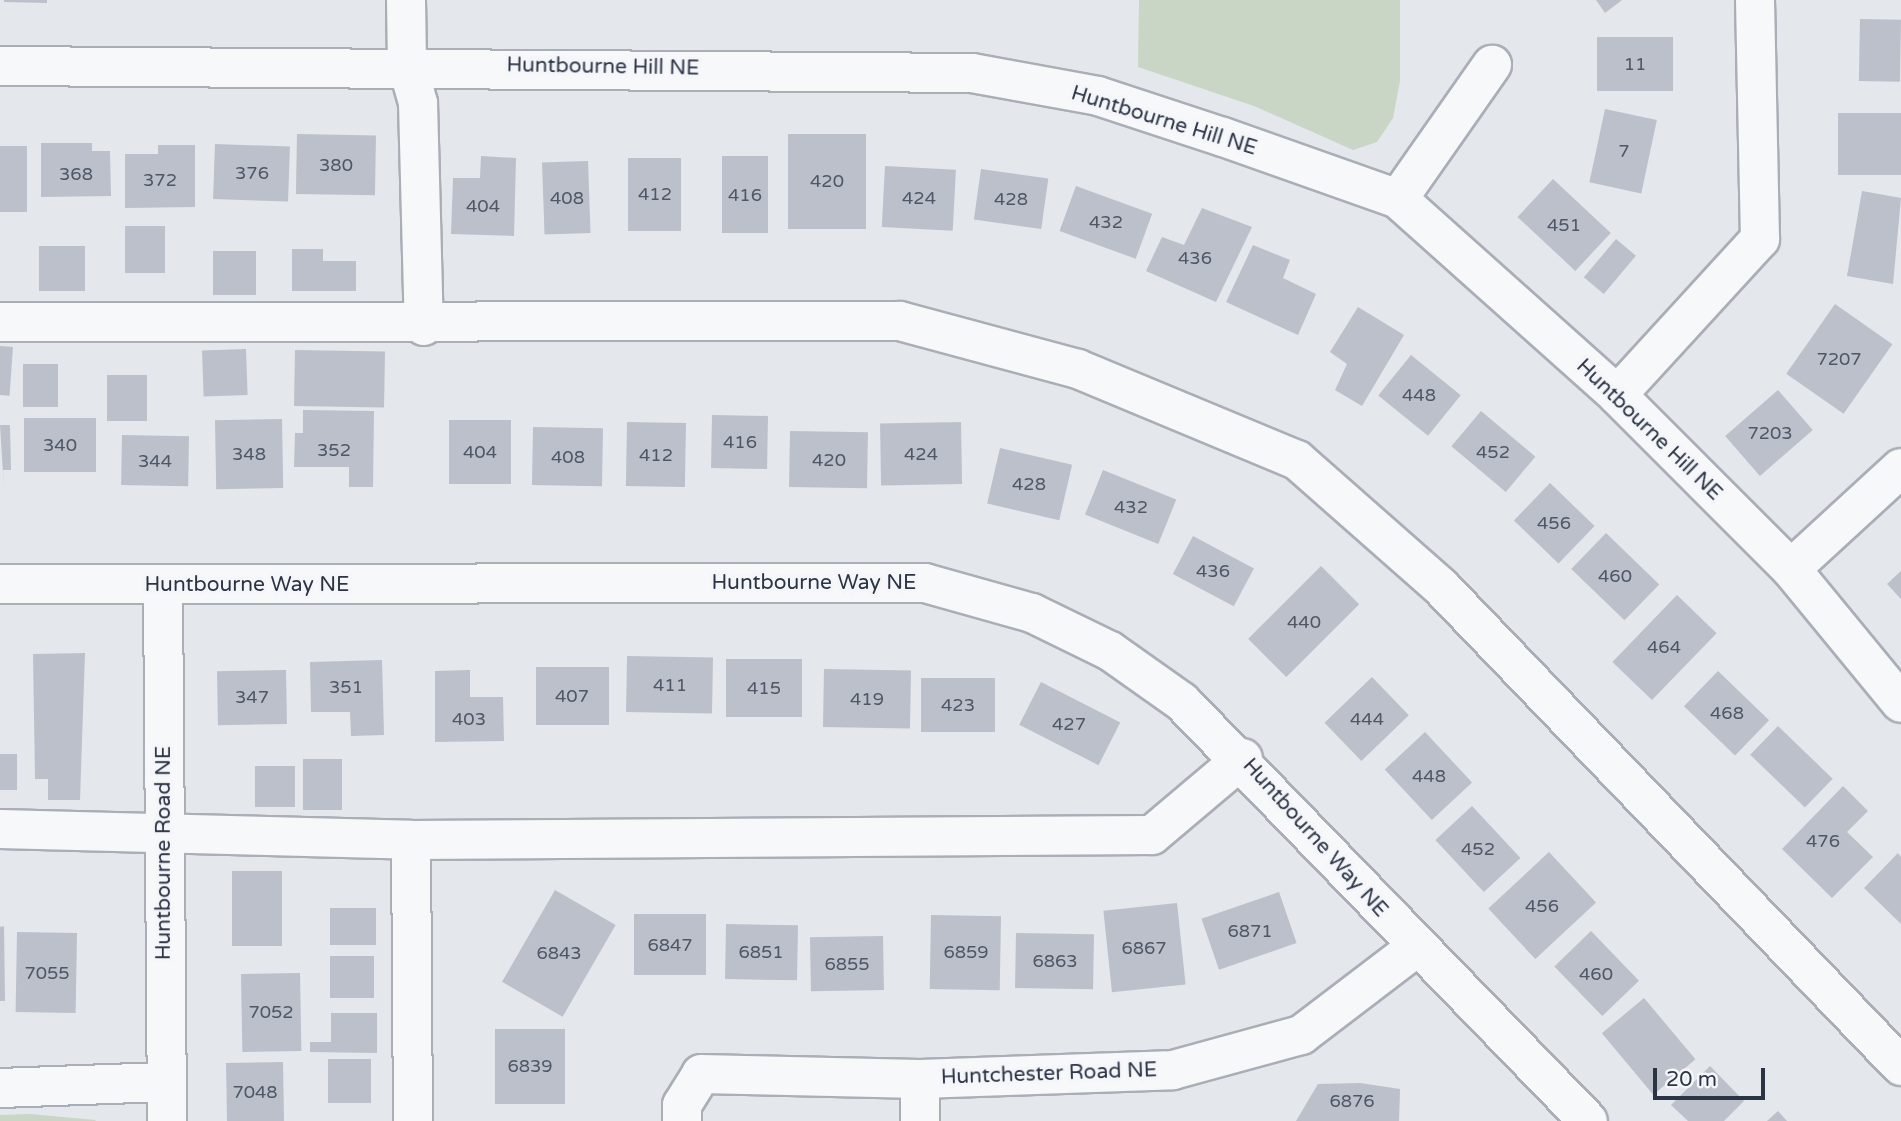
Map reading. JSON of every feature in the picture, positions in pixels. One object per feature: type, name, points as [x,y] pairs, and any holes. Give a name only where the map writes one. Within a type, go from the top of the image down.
[{"type":"street","points":[[406,0],[407,64],[418,103],[424,326]]},
{"type":"street","points":[[1617,395],[1760,239],[1755,0]]},
{"type":"street","name":"Huntbourne Hill NE","points":[[0,66],[407,64],[972,73],[1098,96],[1398,200],[1617,395],[1791,569],[1901,703]]},
{"type":"street","points":[[1398,200],[1492,65]]},
{"type":"street","points":[[0,322],[424,326],[900,321],[1078,369],[1297,460],[1441,587],[1901,1066]]},
{"type":"street","points":[[1791,569],[1901,468]]},
{"type":"street","name":"Huntbourne Way NE","points":[[0,584],[163,586],[925,583],[1032,612],[1110,651],[1182,702],[1243,758],[1415,948],[1588,1121]]},
{"type":"street","name":"Huntbourne Road NE","points":[[163,586],[167,1121]]},
{"type":"street","points":[[0,829],[164,831],[411,840],[1152,835],[1243,758]]},
{"type":"street","points":[[411,840],[413,1121]]},
{"type":"street","name":"Huntchester Road NE","points":[[682,1121],[682,1105],[701,1074],[920,1079],[1173,1070],[1301,1035],[1415,948]]},
{"type":"street","points":[[920,1079],[920,1121]]},
{"type":"street","points":[[0,1088],[166,1082]]},
{"type":"green space","points":[[1139,0],[1400,0],[1400,81],[1393,118],[1377,142],[1353,150],[1254,106],[1138,67]]},
{"type":"green space","points":[[30,1114],[96,1121],[0,1121],[0,1115]]},
{"type":"building","points":[[47,0],[47,3],[4,2]]},
{"type":"building","points":[[1596,0],[1622,0],[1605,13]]},
{"type":"building","points":[[1860,19],[1901,20],[1900,82],[1859,81]]},
{"type":"building","points":[[1597,37],[1673,37],[1673,91],[1597,91]]},
{"type":"building","points":[[1605,109],[1657,120],[1641,193],[1589,182]]},
{"type":"building","points":[[1838,113],[1901,113],[1901,175],[1838,175]]},
{"type":"building","points":[[297,134],[376,135],[375,195],[296,194]]},
{"type":"building","points":[[788,134],[866,134],[866,229],[788,229]]},
{"type":"building","points":[[41,143],[92,143],[92,151],[110,151],[111,196],[41,197]]},
{"type":"building","points":[[215,144],[290,147],[288,202],[213,199]]},
{"type":"building","points":[[158,145],[195,145],[195,207],[125,208],[125,154],[158,154]]},
{"type":"building","points":[[0,146],[27,146],[27,212],[0,212]]},
{"type":"building","points":[[481,156],[516,158],[514,236],[451,234],[453,178],[480,178]]},
{"type":"building","points":[[722,156],[768,156],[768,233],[722,233]]},
{"type":"building","points":[[628,158],[681,158],[681,231],[628,231]]},
{"type":"building","points":[[588,161],[591,233],[545,235],[542,163]]},
{"type":"building","points":[[885,166],[956,170],[953,231],[882,227]]},
{"type":"building","points":[[981,169],[1048,178],[1041,229],[974,220]]},
{"type":"building","points":[[1553,179],[1611,233],[1575,271],[1518,217]]},
{"type":"building","points":[[1076,186],[1152,214],[1136,259],[1060,231]]},
{"type":"building","points":[[1862,191],[1901,198],[1893,284],[1847,276]]},
{"type":"building","points":[[1202,208],[1252,227],[1216,302],[1146,271],[1162,237],[1184,245]]},
{"type":"building","points":[[125,226],[165,226],[165,273],[125,273]]},
{"type":"building","points":[[1616,239],[1636,256],[1604,294],[1584,277]]},
{"type":"building","points":[[1253,245],[1290,260],[1283,278],[1316,294],[1298,335],[1226,302]]},
{"type":"building","points":[[39,246],[85,246],[85,291],[39,291]]},
{"type":"building","points":[[292,249],[323,249],[323,261],[356,261],[356,291],[292,291]]},
{"type":"building","points":[[213,251],[256,251],[256,295],[213,295]]},
{"type":"building","points":[[1835,304],[1892,344],[1844,414],[1786,374]]},
{"type":"building","points":[[1358,307],[1404,335],[1362,406],[1335,390],[1347,364],[1330,352]]},
{"type":"building","points":[[0,346],[13,347],[10,396],[0,395]]},
{"type":"building","points":[[246,349],[248,395],[204,397],[202,351]]},
{"type":"building","points":[[295,350],[385,352],[384,408],[294,406]]},
{"type":"building","points":[[1411,355],[1461,395],[1428,436],[1378,395]]},
{"type":"building","points":[[23,364],[58,364],[58,407],[23,407]]},
{"type":"building","points":[[107,375],[147,375],[147,421],[107,421]]},
{"type":"building","points":[[1778,390],[1813,430],[1760,476],[1725,436]]},
{"type":"building","points":[[303,410],[374,411],[373,487],[349,487],[349,467],[294,467],[295,433],[303,433]]},
{"type":"building","points":[[1481,411],[1535,457],[1506,492],[1451,446]]},
{"type":"building","points":[[712,415],[768,416],[767,469],[711,468]]},
{"type":"building","points":[[24,418],[96,418],[96,472],[24,472]]},
{"type":"building","points":[[282,419],[283,488],[216,489],[215,420]]},
{"type":"building","points":[[449,420],[511,420],[511,484],[449,484]]},
{"type":"building","points":[[627,422],[686,423],[685,487],[626,486]]},
{"type":"building","points":[[961,422],[962,484],[881,485],[880,423]]},
{"type":"building","points":[[0,425],[10,425],[11,470],[3,470],[4,490]]},
{"type":"building","points":[[533,427],[603,428],[602,486],[532,485]]},
{"type":"building","points":[[790,431],[868,432],[867,488],[789,487]]},
{"type":"building","points":[[122,435],[189,436],[188,486],[121,485]]},
{"type":"building","points":[[1000,448],[1072,465],[1059,520],[987,504]]},
{"type":"building","points":[[1103,470],[1176,500],[1158,544],[1085,515]]},
{"type":"building","points":[[1550,483],[1595,526],[1558,563],[1514,520]]},
{"type":"building","points":[[1606,533],[1659,584],[1624,620],[1571,569]]},
{"type":"building","points":[[1193,536],[1254,568],[1234,606],[1173,574]]},
{"type":"building","points":[[1321,566],[1359,604],[1286,677],[1248,639]]},
{"type":"building","points":[[1901,571],[1901,599],[1887,584]]},
{"type":"building","points":[[1677,595],[1717,633],[1652,700],[1612,662]]},
{"type":"building","points":[[85,653],[80,800],[48,800],[48,779],[35,779],[33,654]]},
{"type":"building","points":[[627,656],[713,658],[712,713],[626,712]]},
{"type":"building","points":[[726,659],[802,659],[802,717],[726,717]]},
{"type":"building","points":[[382,660],[384,735],[351,736],[350,712],[311,712],[310,662]]},
{"type":"building","points":[[536,667],[609,667],[609,725],[536,725]]},
{"type":"building","points":[[824,669],[911,671],[910,729],[823,727]]},
{"type":"building","points":[[286,670],[287,724],[218,725],[217,671]]},
{"type":"building","points":[[470,670],[470,697],[503,697],[504,741],[435,742],[435,671]]},
{"type":"building","points":[[1718,671],[1769,720],[1735,756],[1684,706]]},
{"type":"building","points":[[1372,677],[1409,715],[1361,761],[1325,723]]},
{"type":"building","points":[[921,678],[995,678],[995,732],[921,732]]},
{"type":"building","points":[[1041,682],[1120,722],[1099,765],[1019,725]]},
{"type":"building","points":[[1778,726],[1833,779],[1805,808],[1750,755]]},
{"type":"building","points":[[1425,732],[1472,782],[1432,820],[1385,770]]},
{"type":"building","points":[[0,754],[17,754],[17,790],[0,790]]},
{"type":"building","points":[[303,759],[342,759],[342,810],[303,810]]},
{"type":"building","points":[[255,766],[295,766],[295,807],[255,807]]},
{"type":"building","points":[[1843,786],[1868,811],[1847,832],[1873,857],[1832,898],[1782,849]]},
{"type":"building","points":[[1472,806],[1520,858],[1484,892],[1435,840]]},
{"type":"building","points":[[1549,852],[1596,902],[1535,959],[1488,909]]},
{"type":"building","points":[[1898,853],[1901,857],[1901,924],[1864,888]]},
{"type":"building","points":[[232,871],[282,871],[282,946],[232,946]]},
{"type":"building","points":[[555,890],[616,925],[563,1017],[502,982]]},
{"type":"building","points":[[1279,892],[1297,943],[1219,970],[1201,919]]},
{"type":"building","points":[[1177,903],[1186,985],[1112,992],[1103,911]]},
{"type":"building","points":[[330,908],[376,908],[376,945],[330,945]]},
{"type":"building","points":[[634,914],[706,914],[706,975],[634,975]]},
{"type":"building","points":[[931,915],[1001,916],[1000,990],[930,989]]},
{"type":"building","points":[[726,924],[798,925],[797,980],[725,979]]},
{"type":"building","points":[[4,926],[5,1001],[0,1001],[0,927]]},
{"type":"building","points":[[1591,931],[1639,981],[1602,1016],[1554,966]]},
{"type":"building","points":[[17,932],[77,933],[76,1013],[16,1012]]},
{"type":"building","points":[[1016,933],[1094,934],[1093,989],[1015,988]]},
{"type":"building","points":[[883,936],[884,990],[811,991],[810,937]]},
{"type":"building","points":[[330,956],[374,956],[374,998],[330,998]]},
{"type":"building","points":[[300,973],[301,1051],[242,1052],[241,974]]},
{"type":"building","points":[[1644,998],[1695,1059],[1653,1095],[1602,1033]]},
{"type":"building","points":[[331,1013],[377,1013],[377,1053],[310,1052],[310,1042],[331,1042]]},
{"type":"building","points":[[495,1029],[565,1029],[565,1104],[495,1104]]},
{"type":"building","points":[[328,1059],[371,1059],[371,1103],[328,1103]]},
{"type":"building","points":[[283,1062],[284,1121],[227,1121],[226,1063]]},
{"type":"building","points":[[1710,1066],[1744,1101],[1724,1121],[1688,1121],[1671,1105]]},
{"type":"building","points":[[1360,1083],[1400,1089],[1399,1121],[1296,1121],[1318,1084]]},
{"type":"building","points":[[1778,1111],[1787,1121],[1767,1121]]}]
